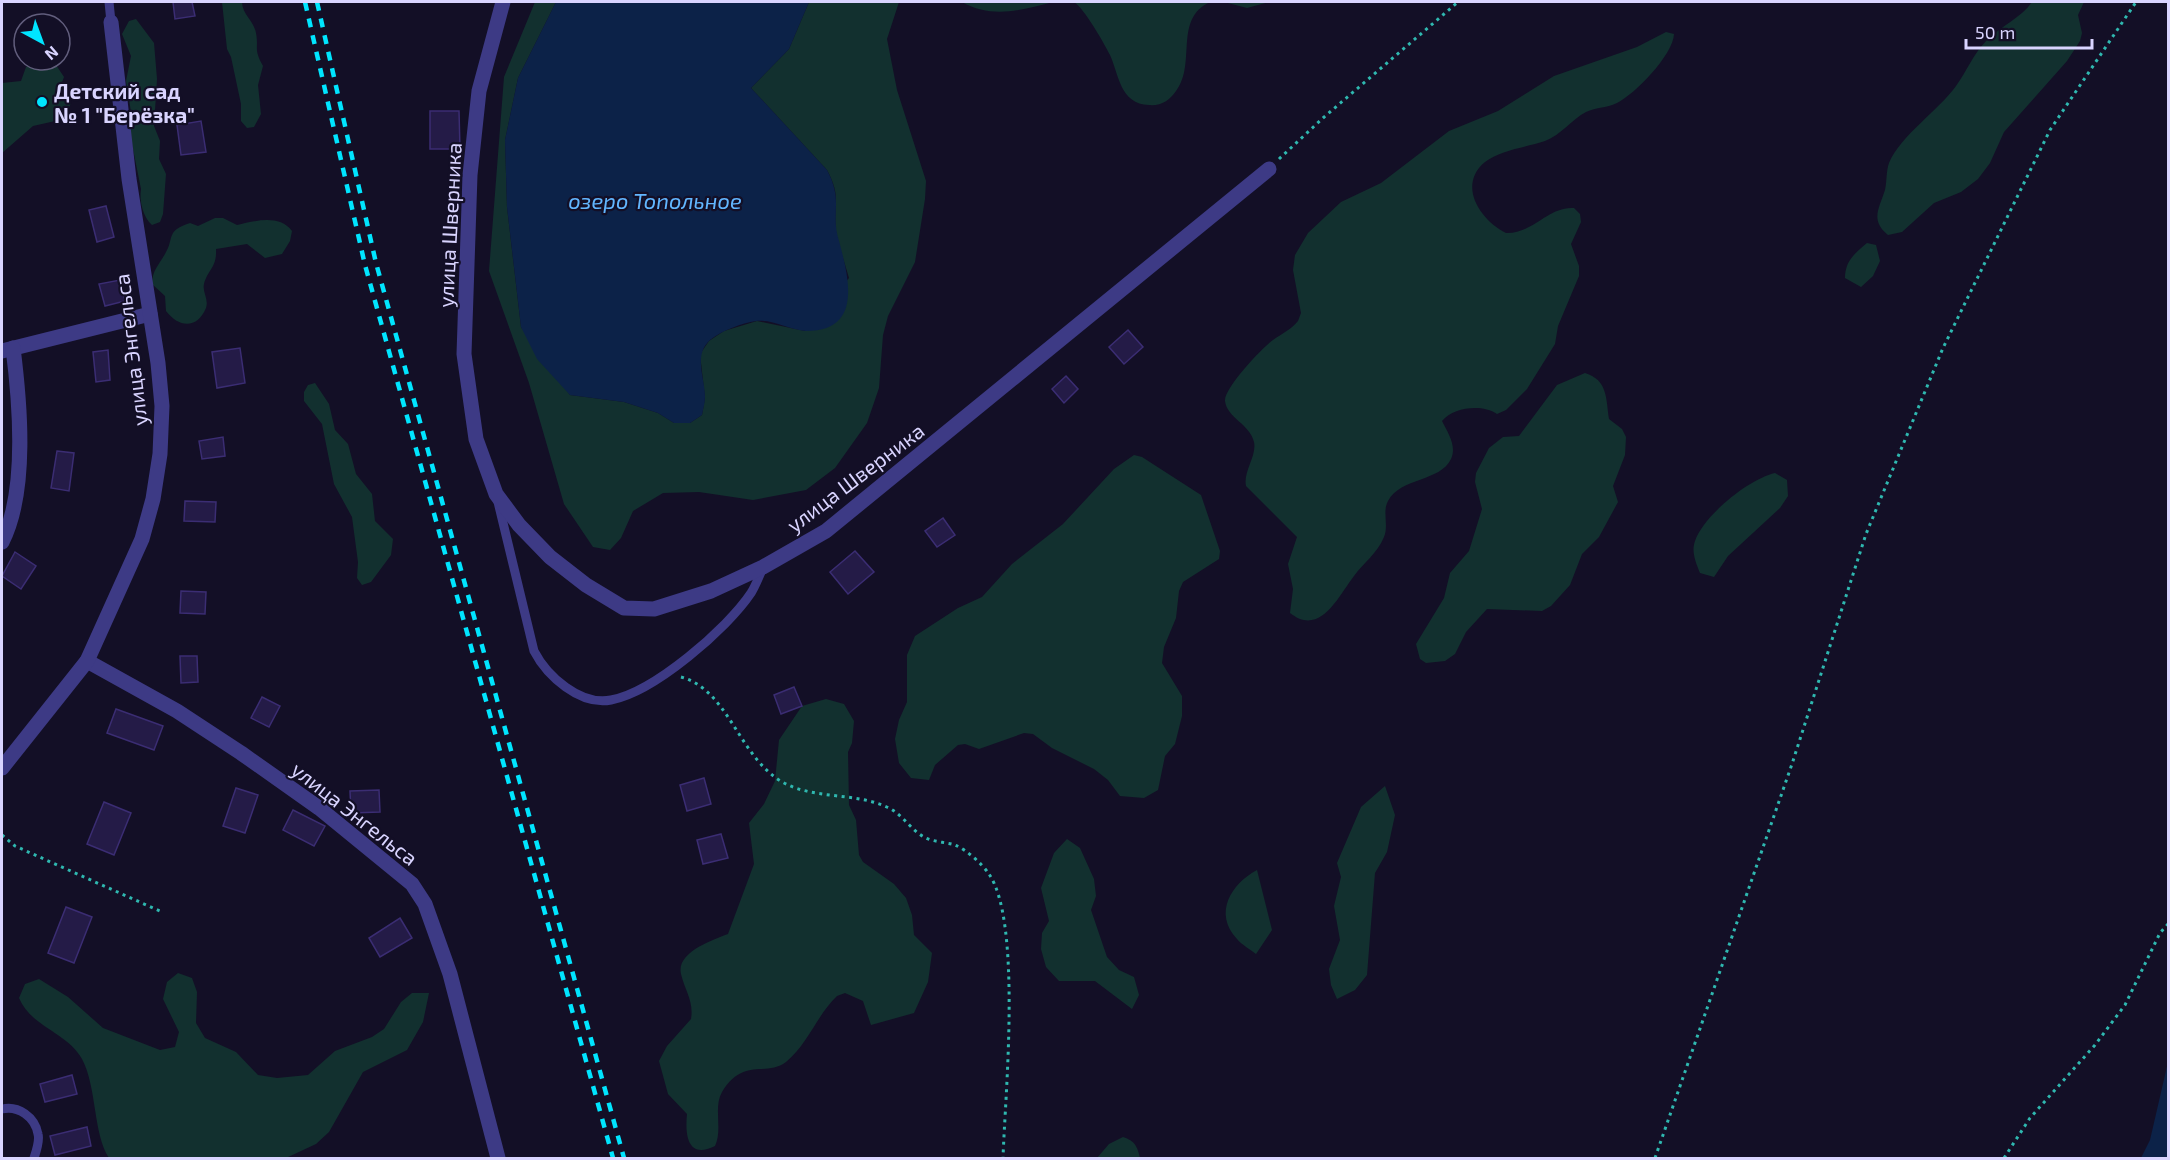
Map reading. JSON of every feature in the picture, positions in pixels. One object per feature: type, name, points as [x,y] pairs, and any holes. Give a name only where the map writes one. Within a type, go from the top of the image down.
[{"type":"street","name":"улица Шверника","points":[[503,2],[479,91],[472,154],[464,354],[476,439],[496,494],[519,525],[550,557],[586,585],[624,608],[654,609],[711,591],[763,567],[826,531],[1269,169]]},
{"type":"street","name":"улица Энгельса","points":[[2,768],[87,661],[142,539],[153,500],[160,454],[162,406],[129,179],[111,22]]},
{"type":"street","points":[[2,542],[13,500],[20,451],[20,409],[8,350],[150,314]]},
{"type":"street","name":"улица Энгельса","points":[[87,661],[177,711],[241,753],[319,808],[412,884],[425,904],[450,975],[498,1158]]},
{"type":"lane","points":[[109,2],[111,22]]},
{"type":"lane","points":[[496,494],[534,651],[541,664],[558,681],[585,698],[609,701],[632,693],[668,674],[707,641],[751,593],[763,567]]},
{"type":"lane","points":[[2,1098],[5,1108],[30,1118],[39,1135],[34,1158]]},
{"type":"path","points":[[1269,169],[1323,118],[1458,2]]},
{"type":"path","points":[[1654,1158],[1792,764],[1866,534],[1943,348],[2050,130],[2136,2]]},
{"type":"path","points":[[668,674],[695,681],[709,691],[754,760],[779,780],[818,794],[884,806],[900,815],[924,837],[964,850],[988,872],[996,886],[1003,909],[1009,969],[1003,1158]]},
{"type":"path","points":[[2,836],[15,846],[162,912]]},
{"type":"path","points":[[2004,1158],[2030,1118],[2095,1045],[2125,1005],[2160,933],[2169,924]]},
{"type":"green space","points":[[222,2],[242,2],[256,33],[257,52],[263,66],[258,85],[261,114],[254,127],[247,128],[241,121],[241,104],[231,57],[227,49]]},
{"type":"green space","points":[[535,2],[556,2],[518,78],[505,140],[507,207],[521,327],[570,395],[624,402],[658,413],[674,423],[690,423],[702,415],[705,398],[700,354],[709,341],[724,331],[757,321],[805,331],[849,278],[836,231],[836,194],[827,170],[751,88],[789,49],[809,2],[899,2],[887,39],[897,90],[926,181],[915,262],[888,316],[883,335],[879,388],[867,423],[835,468],[806,490],[753,500],[699,492],[663,493],[633,511],[621,538],[610,550],[593,547],[564,504],[529,383],[489,271],[504,77]]},
{"type":"green space","points":[[962,2],[1053,2],[1018,10],[996,12]]},
{"type":"green space","points":[[1074,2],[1210,2],[1192,19],[1182,80],[1171,98],[1157,105],[1132,100],[1122,87],[1103,42],[1088,18]]},
{"type":"green space","points":[[1224,2],[1269,2],[1247,8]]},
{"type":"green space","points":[[2032,2],[2084,2],[2078,15],[2082,33],[2080,41],[2067,61],[2004,132],[1990,163],[1978,179],[1961,192],[1934,203],[1902,232],[1888,235],[1879,224],[1878,214],[1885,190],[1888,166],[1894,153],[1949,95],[1987,40],[2022,13]]},
{"type":"green space","points":[[136,19],[154,43],[157,79],[154,126],[160,141],[159,159],[166,174],[163,214],[160,222],[152,225],[142,208],[141,189],[129,129],[131,112],[126,81],[131,56],[122,34],[129,21]]},
{"type":"green space","points":[[1666,32],[1674,34],[1667,52],[1643,83],[1625,98],[1613,105],[1586,112],[1545,141],[1491,158],[1477,171],[1472,191],[1475,201],[1488,220],[1506,233],[1524,229],[1556,211],[1574,208],[1580,214],[1581,222],[1571,244],[1579,266],[1579,276],[1558,326],[1555,344],[1527,389],[1506,410],[1497,414],[1484,409],[1468,408],[1447,416],[1442,421],[1453,449],[1451,459],[1446,466],[1394,493],[1386,505],[1386,528],[1381,543],[1327,611],[1310,620],[1301,619],[1290,613],[1293,589],[1288,564],[1297,537],[1246,486],[1246,475],[1254,453],[1254,442],[1248,430],[1230,412],[1225,401],[1226,395],[1237,378],[1253,359],[1298,321],[1301,313],[1293,270],[1295,255],[1308,233],[1341,202],[1381,183],[1449,131],[1498,111],[1554,76],[1637,47]]},
{"type":"green space","points":[[24,72],[61,72],[64,77],[61,85],[70,95],[71,103],[64,119],[33,126],[2,153],[2,83],[21,81]]},
{"type":"green space","points":[[215,218],[223,218],[237,225],[266,220],[280,222],[292,231],[290,241],[282,254],[265,258],[247,244],[216,249],[214,264],[204,284],[206,308],[198,320],[193,323],[182,323],[166,311],[165,296],[152,284],[153,275],[177,229],[190,223],[198,226]]},
{"type":"green space","points":[[1867,243],[1876,245],[1880,261],[1873,276],[1861,287],[1845,278],[1845,272],[1858,250]]},
{"type":"green space","points":[[1585,373],[1593,376],[1602,385],[1609,419],[1622,429],[1626,437],[1625,455],[1613,486],[1618,502],[1599,537],[1582,554],[1570,585],[1551,606],[1542,611],[1487,609],[1466,632],[1455,654],[1445,661],[1426,663],[1420,659],[1416,644],[1444,598],[1450,573],[1469,551],[1482,509],[1475,482],[1476,473],[1489,448],[1503,437],[1519,436],[1557,385]]},
{"type":"green space","points":[[315,383],[329,404],[335,430],[348,444],[356,474],[372,494],[375,521],[393,539],[391,555],[371,582],[362,585],[357,578],[358,562],[352,517],[334,484],[322,424],[304,401],[304,392],[308,385]]},
{"type":"green space","points":[[1134,455],[1142,457],[1201,495],[1220,551],[1219,559],[1183,582],[1179,591],[1176,618],[1164,647],[1162,663],[1182,696],[1182,716],[1175,744],[1165,756],[1158,790],[1144,798],[1120,796],[1108,780],[1094,769],[1052,748],[1033,734],[1024,733],[979,749],[965,744],[958,745],[935,765],[929,780],[911,778],[899,763],[895,739],[899,720],[907,702],[907,655],[915,636],[958,608],[982,597],[1012,564],[1063,524],[1114,469]]},
{"type":"green space","points":[[1775,473],[1787,480],[1788,496],[1780,508],[1728,556],[1714,577],[1700,573],[1694,557],[1694,545],[1708,520],[1741,490]]},
{"type":"green space","points":[[826,699],[844,704],[854,721],[852,743],[848,752],[849,805],[856,820],[859,855],[863,862],[894,884],[906,898],[912,915],[914,935],[932,953],[928,982],[914,1013],[871,1025],[863,1001],[845,993],[837,996],[794,1055],[786,1062],[771,1068],[746,1071],[730,1081],[719,1098],[718,1133],[715,1146],[699,1150],[690,1143],[687,1114],[668,1094],[659,1061],[667,1046],[691,1019],[689,996],[681,974],[681,966],[684,959],[697,948],[728,934],[754,864],[749,823],[764,804],[775,781],[779,740],[802,706]]},
{"type":"green space","points":[[1385,786],[1395,815],[1387,852],[1375,873],[1367,975],[1355,990],[1337,999],[1331,985],[1329,969],[1340,940],[1334,906],[1341,877],[1337,863],[1361,807]]},
{"type":"green space","points":[[1067,839],[1080,848],[1094,879],[1096,896],[1091,910],[1107,957],[1119,970],[1134,977],[1139,995],[1132,1009],[1095,981],[1059,981],[1046,967],[1041,949],[1042,933],[1049,921],[1041,888],[1054,853]]},
{"type":"green space","points":[[1257,870],[1272,930],[1256,954],[1239,941],[1230,929],[1226,919],[1226,909],[1233,891]]},
{"type":"green space","points":[[178,973],[192,978],[197,992],[196,1023],[205,1038],[236,1052],[258,1075],[277,1078],[308,1075],[335,1051],[372,1037],[384,1029],[401,1002],[412,993],[429,993],[423,1022],[407,1050],[363,1072],[329,1132],[316,1144],[286,1158],[109,1158],[100,1136],[87,1070],[82,1059],[68,1042],[32,1016],[19,998],[25,984],[39,979],[68,997],[103,1028],[160,1050],[175,1047],[179,1032],[163,999],[167,982]]},
{"type":"green space","points":[[1123,1137],[1135,1144],[1140,1158],[1097,1158],[1109,1144]]},
{"type":"water","name":"озеро Топольное","points":[[556,2],[809,2],[789,49],[751,88],[827,170],[835,191],[836,223],[846,271],[848,300],[837,322],[824,329],[806,331],[756,321],[732,328],[710,340],[705,346],[701,360],[705,390],[702,415],[690,423],[674,423],[658,413],[624,402],[570,395],[537,359],[521,327],[507,207],[505,140],[518,78]]},
{"type":"water","points":[[2168,1062],[2168,1158],[2141,1158],[2150,1140]]},
{"type":"building","points":[[173,2],[192,2],[195,16],[175,19]]},
{"type":"building","points":[[430,111],[459,111],[460,149],[430,149]]},
{"type":"building","points":[[201,121],[206,152],[181,155],[177,125]]},
{"type":"building","points":[[106,206],[114,237],[97,242],[89,210]]},
{"type":"building","points":[[120,280],[125,301],[105,306],[99,284]]},
{"type":"building","points":[[1128,330],[1143,347],[1124,364],[1109,347]]},
{"type":"building","points":[[240,348],[245,383],[217,388],[212,352]]},
{"type":"building","points":[[108,350],[110,380],[96,382],[93,352]]},
{"type":"building","points":[[1066,376],[1078,389],[1064,403],[1052,389]]},
{"type":"building","points":[[223,437],[225,456],[202,459],[199,441]]},
{"type":"building","points":[[57,451],[74,453],[69,491],[51,488]]},
{"type":"building","points":[[185,501],[216,502],[215,522],[184,521]]},
{"type":"building","points":[[943,518],[955,535],[937,547],[925,531]]},
{"type":"building","points":[[855,551],[874,572],[848,594],[830,572]]},
{"type":"building","points":[[15,552],[36,566],[21,589],[2,576]]},
{"type":"building","points":[[181,591],[206,592],[205,614],[180,613]]},
{"type":"building","points":[[180,656],[197,656],[198,682],[181,683]]},
{"type":"building","points":[[794,687],[802,706],[781,714],[774,695]]},
{"type":"building","points":[[262,697],[280,706],[269,727],[251,718]]},
{"type":"building","points":[[116,709],[163,726],[154,750],[107,733]]},
{"type":"building","points":[[704,778],[711,804],[687,811],[680,785]]},
{"type":"building","points":[[236,788],[258,795],[245,833],[223,826]]},
{"type":"building","points":[[379,790],[380,812],[351,813],[350,791]]},
{"type":"building","points":[[104,802],[131,813],[114,855],[87,844]]},
{"type":"building","points":[[293,810],[325,826],[314,846],[283,830]]},
{"type":"building","points":[[721,834],[728,858],[703,864],[697,840]]},
{"type":"building","points":[[66,907],[92,917],[74,963],[48,953]]},
{"type":"building","points":[[400,918],[412,938],[380,957],[369,938]]},
{"type":"building","points":[[72,1075],[77,1094],[45,1102],[40,1084]]},
{"type":"building","points":[[87,1127],[91,1146],[55,1155],[50,1136]]},
{"type":"railway","points":[[305,2],[365,265],[613,1158]]},
{"type":"railway","points":[[317,2],[376,263],[624,1158]]},
{"type":"place","name":"Детский сад № 1 \"Берёзка\"","points":[[42,102]]}]
